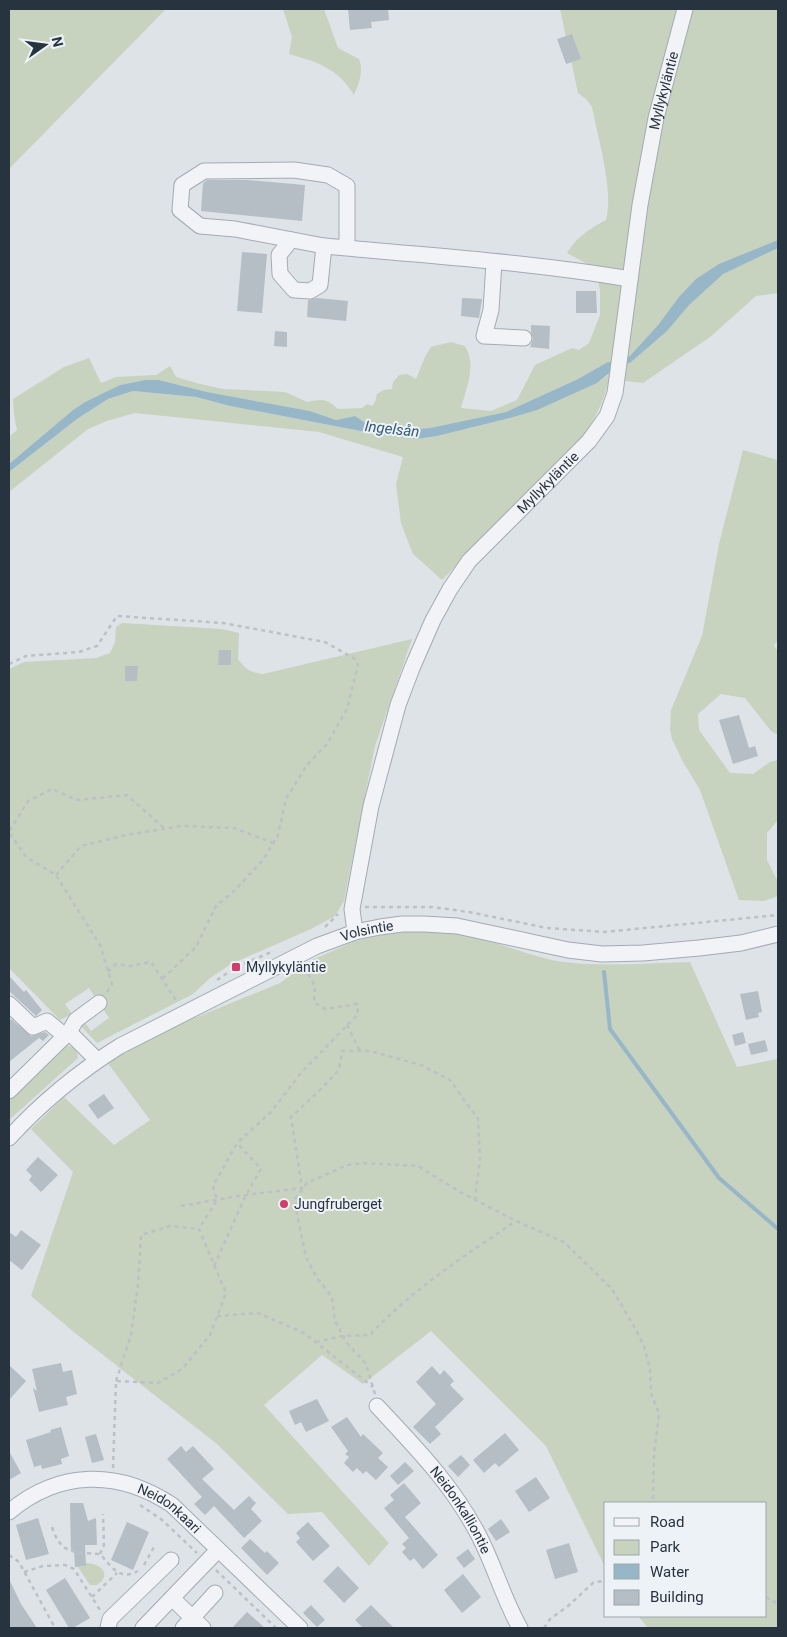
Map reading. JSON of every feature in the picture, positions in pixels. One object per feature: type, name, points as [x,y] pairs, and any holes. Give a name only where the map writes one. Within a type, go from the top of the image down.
[{"type":"street","name":"Myllykyläntie","points":[[355,932],[352,909],[371,806],[398,705],[433,620],[450,589],[469,562],[571,461],[601,427],[613,404],[640,205],[656,118],[685,9]]},
{"type":"street","points":[[348,248],[347,186],[328,175],[294,170],[204,171],[182,185],[180,210],[200,226],[235,229],[324,246],[494,262],[630,279]]},
{"type":"street","points":[[291,240],[279,255],[280,274],[294,290],[310,291],[320,285],[324,246]]},
{"type":"street","points":[[494,262],[491,310],[484,336],[524,338]]},
{"type":"street","name":"Volsintie","points":[[9,1138],[62,1089],[97,1060],[136,1038],[300,955],[355,932],[402,924],[457,926],[568,950],[602,954],[644,953],[699,948],[741,943],[778,934]]},
{"type":"street","points":[[10,1087],[66,1034],[76,1020],[99,1003]]},
{"type":"street","points":[[9,1004],[33,1027],[47,1021],[97,1060]]},
{"type":"street","name":"Neidonkalliontie","points":[[377,1406],[426,1458],[459,1501],[479,1536],[520,1628]]},
{"type":"street","name":"Neidonkaari","points":[[9,1512],[23,1500],[54,1486],[87,1478],[122,1482],[158,1496],[172,1505],[300,1628]]},
{"type":"street","points":[[143,1628],[218,1550]]},
{"type":"street","points":[[109,1624],[171,1560]]},
{"type":"street","points":[[188,1623],[215,1593]]},
{"type":"street","points":[[172,1598],[188,1623],[204,1628]]},
{"type":"path","points":[[9,664],[26,656],[79,652],[97,646],[117,616],[223,623],[325,642],[356,659],[358,665],[346,709],[327,744],[307,765],[286,799],[278,835],[263,860],[234,891],[216,906],[196,947],[162,979]]},
{"type":"path","points":[[99,1003],[112,984],[100,944],[56,875],[26,857],[9,832],[28,801],[52,789],[77,800],[127,795],[165,829]]},
{"type":"path","points":[[56,875],[80,846],[126,835],[182,826],[234,828],[273,843]]},
{"type":"path","points":[[352,909],[368,907],[432,907],[469,912],[548,928],[604,932],[778,915]]},
{"type":"path","points":[[108,972],[116,964],[130,966],[151,962],[179,1006]]},
{"type":"path","points":[[198,1229],[217,1200],[213,1186],[237,1143],[270,1112],[301,1074],[358,1014],[357,1004],[325,1009],[314,1002],[316,986],[304,965]]},
{"type":"path","points":[[347,1025],[360,1051]]},
{"type":"path","points":[[302,1188],[291,1117],[339,1070],[342,1051],[370,1051],[421,1065],[450,1080],[478,1119],[480,1159],[475,1199]]},
{"type":"path","points":[[214,1266],[246,1195],[261,1169],[237,1143]]},
{"type":"path","points":[[377,1406],[374,1388],[366,1364],[335,1321],[332,1297],[317,1278],[306,1257],[297,1214],[296,1198],[307,1183],[347,1165],[395,1163],[418,1166],[460,1192],[516,1221],[564,1242],[612,1289],[644,1346],[650,1368],[651,1393],[659,1414],[654,1454],[653,1502]]},
{"type":"path","points":[[180,1206],[302,1188]]},
{"type":"path","points":[[316,1342],[344,1336],[370,1335],[390,1313],[474,1249],[516,1221]]},
{"type":"path","points":[[113,1480],[116,1382],[132,1335],[141,1235],[170,1226],[198,1229]]},
{"type":"path","points":[[116,1382],[158,1383],[182,1369],[210,1335],[226,1293],[198,1229]]},
{"type":"path","points":[[217,1316],[258,1313],[304,1333],[374,1388]]},
{"type":"path","points":[[136,1502],[161,1519],[276,1628]]},
{"type":"path","points":[[100,1554],[104,1545],[103,1514]]},
{"type":"path","points":[[52,1527],[64,1549],[73,1552],[100,1554],[117,1573],[125,1575],[138,1571],[144,1566],[154,1547]]},
{"type":"path","points":[[9,1555],[18,1562],[55,1628]]},
{"type":"path","points":[[24,1572],[42,1566],[65,1565],[74,1569],[109,1624]]},
{"type":"path","points":[[92,1597],[117,1573]]},
{"type":"path","points":[[544,1628],[550,1619],[568,1606],[594,1582],[604,1580]]},
{"type":"path","points":[[767,1598],[778,1604]]},
{"type":"green space","points":[[9,9],[166,9],[9,169]]},
{"type":"green space","points":[[283,9],[324,9],[338,48],[359,59],[361,72],[354,95],[334,72],[318,63],[289,54],[292,37]]},
{"type":"green space","points":[[560,9],[778,9],[778,293],[756,296],[710,337],[643,383],[609,379],[598,412],[579,441],[442,580],[413,554],[401,523],[396,484],[403,457],[319,432],[135,413],[88,429],[9,492],[9,472],[77,419],[108,399],[133,391],[196,397],[230,406],[376,434],[417,439],[506,419],[597,383],[613,371],[606,363],[578,379],[506,412],[430,428],[415,429],[367,424],[355,416],[336,420],[310,411],[207,392],[159,380],[145,380],[120,385],[85,402],[9,464],[9,437],[17,430],[13,399],[64,367],[89,358],[101,383],[116,377],[156,375],[170,366],[176,377],[200,384],[223,389],[285,392],[307,402],[327,401],[338,409],[362,408],[367,404],[372,406],[377,394],[384,390],[392,389],[393,382],[399,375],[407,374],[416,379],[431,347],[451,342],[465,346],[470,361],[468,385],[461,408],[491,411],[517,400],[535,365],[572,348],[579,350],[589,343],[600,315],[600,290],[595,268],[567,253],[584,234],[606,220],[608,208],[607,180],[592,107],[578,93]]},
{"type":"green space","points":[[743,450],[778,460],[778,641],[774,645],[778,652],[778,735],[771,731],[745,698],[721,694],[698,714],[699,730],[730,773],[753,774],[770,762],[778,760],[778,820],[767,833],[767,860],[778,882],[778,896],[764,901],[739,900],[700,790],[682,760],[670,730],[671,710],[702,636],[719,544]]},
{"type":"green space","points":[[122,623],[222,629],[239,633],[238,659],[249,670],[263,674],[412,639],[375,746],[344,901],[335,916],[311,929],[231,964],[209,979],[193,994],[97,1043],[79,1024],[84,1021],[91,1031],[109,1018],[89,988],[65,1004],[72,1014],[60,1020],[9,968],[9,669],[24,662],[96,658],[110,653],[115,642],[116,627]]},
{"type":"green space","points":[[397,931],[438,932],[480,938],[532,955],[564,962],[611,964],[690,962],[737,1067],[778,1059],[778,1628],[648,1628],[639,1617],[767,1617],[767,1502],[604,1502],[604,1565],[546,1446],[431,1331],[363,1384],[322,1355],[264,1405],[389,1543],[369,1566],[322,1512],[288,1514],[217,1444],[75,1333],[31,1296],[73,1172],[31,1129],[64,1097],[114,1145],[150,1120],[107,1062],[180,1024],[280,983],[312,960],[355,941]]},
{"type":"green space","points":[[66,1045],[74,1048],[78,1058],[9,1120],[9,1098],[61,1047]]},
{"type":"green space","points":[[86,1563],[96,1565],[103,1570],[104,1577],[97,1585],[90,1585],[78,1567],[86,1566]]},
{"type":"water","name":"Ingelsån","points":[[778,240],[778,248],[723,274],[689,305],[667,331],[631,362],[608,374],[597,383],[537,410],[437,436],[417,439],[376,434],[230,406],[196,397],[133,391],[108,399],[77,419],[9,472],[9,464],[73,410],[120,385],[145,380],[159,380],[207,392],[310,411],[336,420],[355,416],[367,424],[415,429],[430,428],[506,412],[578,379],[606,363],[630,356],[696,279],[719,264]]},
{"type":"building","points":[[348,9],[388,9],[389,20],[371,22],[372,28],[350,30]]},
{"type":"building","points":[[572,34],[581,59],[566,64],[557,39]]},
{"type":"building","points":[[207,180],[247,180],[305,185],[302,221],[201,211],[203,183]]},
{"type":"building","points":[[242,252],[267,254],[262,313],[237,311]]},
{"type":"building","points":[[576,291],[596,291],[597,313],[576,313]]},
{"type":"building","points":[[317,298],[348,301],[346,321],[307,317],[308,300]]},
{"type":"building","points":[[462,298],[482,299],[479,318],[461,316]]},
{"type":"building","points":[[531,325],[550,326],[549,349],[530,347],[533,339]]},
{"type":"building","points":[[275,331],[287,332],[287,347],[274,346]]},
{"type":"building","points":[[219,650],[231,650],[231,665],[218,665]]},
{"type":"building","points":[[125,666],[138,666],[137,681],[125,681]]},
{"type":"building","points":[[739,715],[749,748],[755,746],[758,756],[733,764],[719,720]]},
{"type":"building","points":[[9,976],[24,992],[26,990],[42,1010],[36,1016],[9,991]]},
{"type":"building","points":[[758,991],[762,1012],[758,1013],[759,1017],[746,1020],[740,994]]},
{"type":"building","points":[[11,1019],[31,1036],[45,1032],[49,1035],[43,1041],[39,1038],[9,1062],[9,1022]]},
{"type":"building","points":[[743,1032],[746,1043],[735,1046],[732,1035]]},
{"type":"building","points":[[765,1040],[768,1051],[751,1055],[748,1044]]},
{"type":"building","points":[[104,1094],[114,1108],[98,1119],[88,1105]]},
{"type":"building","points":[[38,1157],[58,1175],[41,1192],[29,1180],[32,1176],[26,1170]]},
{"type":"building","points":[[21,1230],[41,1245],[22,1270],[9,1260],[9,1232],[16,1237]]},
{"type":"building","points":[[61,1363],[63,1372],[72,1370],[77,1394],[66,1397],[68,1405],[39,1412],[33,1388],[37,1391],[32,1369]]},
{"type":"building","points":[[9,1365],[26,1381],[9,1400]]},
{"type":"building","points":[[432,1366],[440,1375],[444,1370],[454,1381],[450,1385],[464,1399],[435,1427],[441,1434],[430,1444],[413,1427],[436,1404],[416,1382]]},
{"type":"building","points":[[317,1399],[329,1421],[306,1432],[301,1422],[295,1425],[289,1411]]},
{"type":"building","points":[[347,1417],[361,1437],[363,1434],[383,1453],[378,1458],[388,1467],[376,1480],[366,1471],[363,1474],[357,1468],[353,1472],[344,1463],[349,1457],[345,1454],[348,1451],[331,1427]]},
{"type":"building","points":[[61,1427],[69,1456],[61,1459],[62,1464],[42,1469],[41,1465],[34,1467],[26,1440]]},
{"type":"building","points":[[505,1433],[519,1450],[499,1467],[495,1463],[484,1473],[473,1460]]},
{"type":"building","points":[[96,1434],[104,1460],[92,1463],[85,1437]]},
{"type":"building","points":[[181,1446],[186,1452],[193,1446],[214,1469],[202,1479],[234,1510],[249,1496],[256,1503],[251,1509],[262,1521],[244,1538],[214,1506],[205,1515],[194,1504],[202,1497],[167,1459]]},
{"type":"building","points":[[9,1451],[21,1473],[9,1480]]},
{"type":"building","points":[[461,1455],[470,1465],[458,1477],[448,1466]]},
{"type":"building","points":[[405,1462],[414,1471],[398,1485],[390,1476]]},
{"type":"building","points":[[536,1477],[550,1498],[529,1512],[515,1491]]},
{"type":"building","points":[[404,1483],[421,1503],[405,1517],[438,1555],[423,1569],[414,1558],[410,1561],[402,1552],[406,1548],[402,1544],[409,1538],[384,1508],[394,1500],[390,1495]]},
{"type":"building","points":[[70,1503],[83,1503],[88,1521],[96,1518],[97,1545],[85,1545],[86,1566],[75,1567],[74,1551],[71,1552]]},
{"type":"building","points":[[38,1518],[49,1554],[26,1560],[16,1525]]},
{"type":"building","points":[[501,1519],[510,1532],[496,1541],[488,1529]]},
{"type":"building","points":[[127,1522],[149,1532],[133,1570],[111,1560]]},
{"type":"building","points":[[308,1522],[330,1546],[313,1561],[296,1542],[300,1538],[296,1533]]},
{"type":"building","points":[[250,1539],[265,1553],[267,1551],[279,1563],[267,1575],[241,1548]]},
{"type":"building","points":[[569,1543],[578,1572],[555,1579],[546,1550]]},
{"type":"building","points":[[468,1549],[475,1559],[464,1568],[456,1558]]},
{"type":"building","points":[[338,1566],[359,1588],[344,1603],[323,1581]]},
{"type":"building","points":[[463,1574],[481,1597],[462,1613],[444,1590]]},
{"type":"building","points":[[65,1578],[90,1618],[73,1628],[69,1628],[46,1590]]},
{"type":"building","points":[[9,1579],[21,1604],[37,1628],[9,1628]]},
{"type":"building","points":[[311,1605],[325,1620],[317,1627],[303,1613]]},
{"type":"building","points":[[371,1605],[394,1628],[363,1628],[355,1620]]},
{"type":"building","points":[[247,1612],[265,1628],[232,1628]]},
{"type":"waterway","points":[[604,972],[610,1029],[719,1178],[778,1229]]},
{"type":"place","name":"Myllykyläntie","points":[[236,967]]},
{"type":"place","name":"Jungfruberget","points":[[284,1204]]}]
